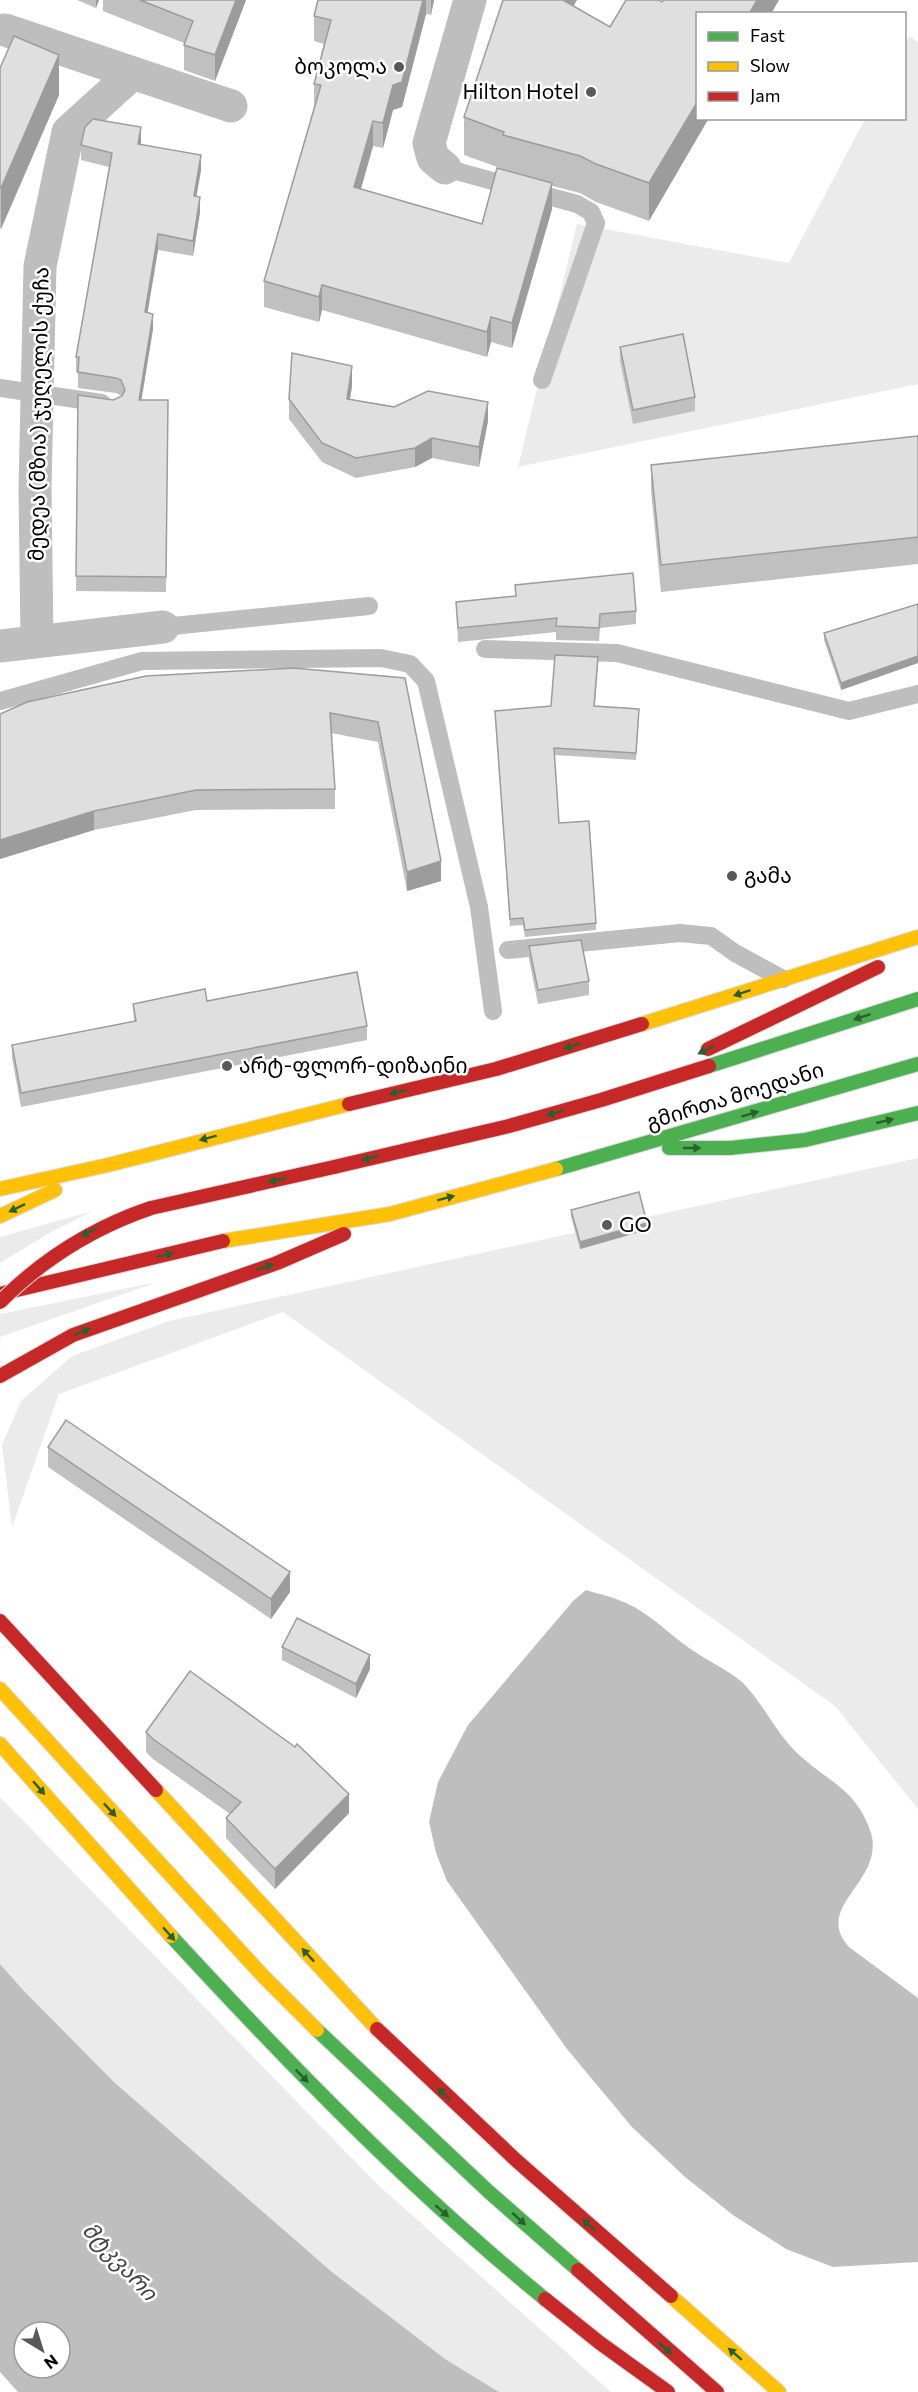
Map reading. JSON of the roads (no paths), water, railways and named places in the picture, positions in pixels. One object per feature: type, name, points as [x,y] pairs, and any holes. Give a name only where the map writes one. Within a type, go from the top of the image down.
[{"type":"main road","points":[[0,1189],[108,1165],[254,1126],[496,1069],[918,937]]},
{"type":"main road","points":[[601,1100],[918,948]]},
{"type":"main road","points":[[768,1005],[861,990]]},
{"type":"main road","points":[[0,1302],[19,1282],[56,1252],[91,1231],[122,1217],[151,1208],[509,1126],[601,1100],[918,999]]},
{"type":"main road","points":[[628,1029],[722,1013]]},
{"type":"main road","name":"გმირთა მოედანი","points":[[634,1148],[918,1064]]},
{"type":"main road","name":"გმირთა მოედანი","points":[[634,1148],[730,1148],[794,1141],[918,1113]]},
{"type":"main road","points":[[0,1294],[214,1243],[390,1214],[634,1148]]},
{"type":"main road","points":[[0,1216],[108,1165]]},
{"type":"main road","points":[[0,1376],[73,1335],[142,1308],[277,1263],[390,1214]]},
{"type":"main road","points":[[0,1389],[30,1359]]},
{"type":"main road","points":[[0,1606],[26,1648]]},
{"type":"main road","points":[[0,1621],[377,2029],[525,2168],[779,2392]]},
{"type":"main road","points":[[0,1689],[264,1977],[338,2051],[489,2192],[632,2320],[717,2392]]},
{"type":"main road","points":[[0,1744],[226,1997],[354,2129],[410,2182],[531,2288],[614,2356],[668,2392]]},
{"type":"street","points":[[445,168],[433,158],[429,143],[470,0]]},
{"type":"street","points":[[5,30],[231,106]]},
{"type":"street","name":"მედეა (მზია) ჯუღელის ქუჩა","points":[[37,641],[34,488],[40,266],[68,132],[132,74]]},
{"type":"street","points":[[0,646],[163,627]]},
{"type":"lane","points":[[445,168],[577,204],[591,212],[596,223],[542,381]]},
{"type":"lane","points":[[0,388],[114,404]]},
{"type":"lane","points":[[163,627],[369,606]]},
{"type":"lane","points":[[485,649],[617,653],[849,711],[918,694]]},
{"type":"lane","points":[[0,701],[142,661],[381,658],[410,664],[426,681],[429,692],[479,907],[493,1011]]},
{"type":"lane","points":[[508,950],[680,933],[711,936],[735,953],[783,980]]},
{"type":"water","points":[[586,1590],[616,1599],[635,1608],[692,1650],[731,1673],[756,1699],[795,1751],[839,1786],[857,1805],[865,1818],[871,1833],[873,1850],[868,1866],[843,1906],[839,1919],[840,1932],[849,1947],[918,1998],[918,2262],[833,2267],[786,2249],[733,2215],[685,2177],[632,2127],[567,2049],[447,1881],[436,1853],[429,1822],[438,1782],[468,1725],[573,1601]]},
{"type":"water","name":"მტკვარი","points":[[0,1964],[115,2083],[332,2272],[445,2359],[499,2392],[18,2392],[0,2372]]},
{"type":"place","name":"ბოკოლა","points":[[399,67]]},
{"type":"place","name":"Hilton Hotel","points":[[591,92]]},
{"type":"place","name":"გამა","points":[[732,876]]},
{"type":"place","name":"არტ-ფლორ-დიზაინი","points":[[227,1066]]},
{"type":"place","name":"GO","points":[[607,1225]]}]
